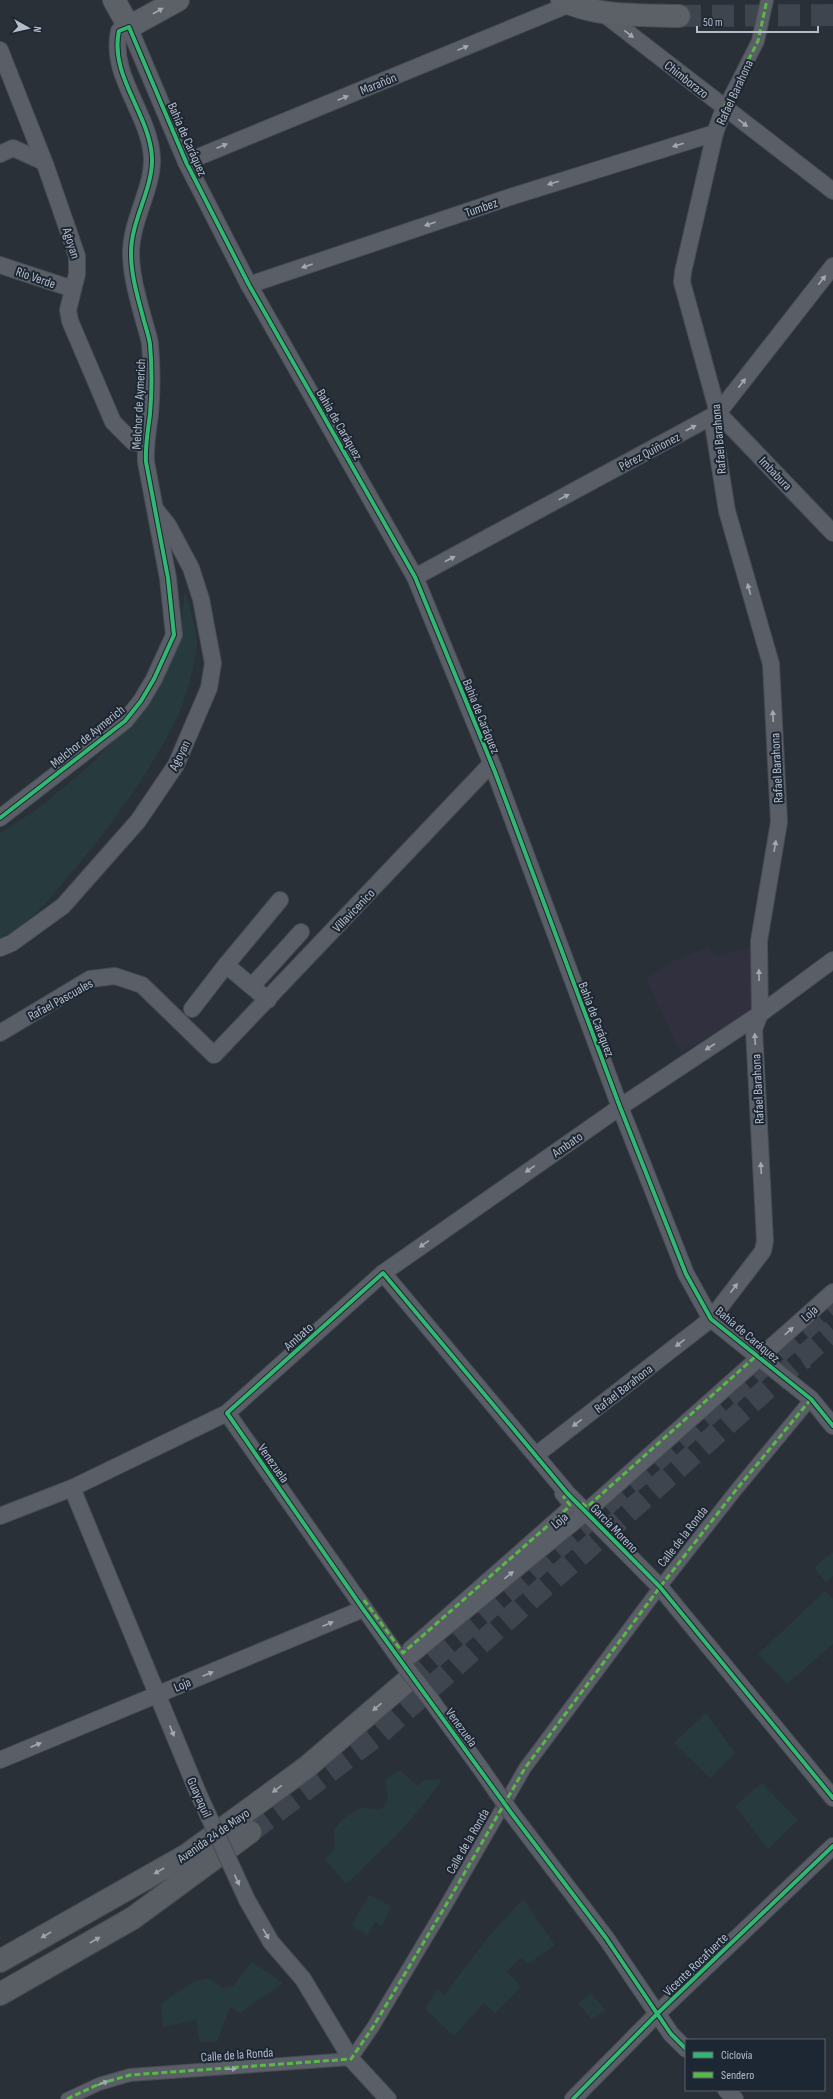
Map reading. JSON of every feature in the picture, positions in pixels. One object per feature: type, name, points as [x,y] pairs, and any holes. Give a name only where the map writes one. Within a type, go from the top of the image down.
[{"type":"main road","points":[[114,0],[129,27],[178,0]]},
{"type":"main road","points":[[566,2],[583,9],[640,15],[679,16]]},
{"type":"main road","name":"Avenida 24 de Mayo","points":[[0,1961],[187,1855],[307,1767],[405,1670]]},
{"type":"main road","name":"Avenida 24 de Mayo","points":[[0,1994],[133,1918],[250,1832]]},
{"type":"street","name":"Rafael Barahona","points":[[538,1456],[711,1319],[764,1248],[754,1029],[760,1014],[759,941],[779,822],[771,664],[726,511],[714,430],[718,413],[682,282],[715,133],[724,108],[758,42],[767,0]]},
{"type":"street","name":"Marañón","points":[[186,162],[566,2]]},
{"type":"street","name":"Chimborazo","points":[[599,10],[833,191]]},
{"type":"street","name":"Bahía de Caráquez","points":[[129,27],[186,162],[250,285],[415,577],[491,764],[620,1107],[686,1274],[711,1319],[811,1399],[833,1426]]},
{"type":"street","name":"Melchor de Aymerich","points":[[0,818],[125,721],[141,701],[164,661],[174,635],[168,578],[146,462],[145,444],[150,413],[150,343],[133,282],[131,252],[137,214],[150,176],[152,159],[146,129],[120,64],[117,50],[120,31],[129,27]]},
{"type":"street","name":"Agoyan","points":[[0,50],[44,162],[77,256],[78,265],[68,310],[70,322],[114,422],[133,442],[145,444]]},
{"type":"street","name":"Tumbez","points":[[250,285],[510,197],[715,133]]},
{"type":"street","points":[[0,154],[13,148],[44,162]]},
{"type":"street","name":"Río Verde","points":[[0,265],[73,289]]},
{"type":"street","name":"Pérez Quiñonez","points":[[415,577],[718,413],[833,266]]},
{"type":"street","name":"Imbabura","points":[[718,413],[833,533]]},
{"type":"street","name":"Agoyan","points":[[0,948],[12,943],[63,906],[138,821],[176,765],[209,688],[213,663],[201,599],[190,568],[168,525],[154,507]]},
{"type":"street","name":"Villavicenico","points":[[214,1055],[491,764]]},
{"type":"street","points":[[192,1009],[280,900]]},
{"type":"street","points":[[252,986],[301,932]]},
{"type":"street","name":"Ambato","points":[[0,1516],[72,1488],[227,1413],[382,1273],[620,1107],[760,1014],[833,960]]},
{"type":"street","points":[[226,965],[268,1000]]},
{"type":"street","name":"Rafael Pascuales","points":[[0,1033],[90,979],[114,976],[142,985],[214,1055]]},
{"type":"street","name":"García Moreno","points":[[382,1273],[538,1456],[567,1494],[660,1587],[833,1798]]},
{"type":"street","name":"Loja","points":[[405,1670],[586,1512],[757,1357],[833,1292]]},
{"type":"street","points":[[538,1456],[586,1507],[757,1357]]},
{"type":"street","name":"Calle de la Ronda","points":[[67,2099],[99,2084],[130,2075],[351,2059],[373,2027],[438,1919],[525,1768],[660,1587],[736,1490],[811,1399]]},
{"type":"street","name":"Venezuela","points":[[227,1413],[364,1604],[405,1670],[430,1700],[512,1814],[606,1938],[671,2034],[685,2048]]},
{"type":"street","name":"Guayaquil","points":[[72,1488],[198,1794],[247,1900],[271,1942],[303,1979],[351,2059],[388,2099]]},
{"type":"street","points":[[364,1604],[403,1653],[569,1507],[570,1505],[558,1490]]},
{"type":"street","name":"Loja","points":[[0,1760],[157,1695],[364,1604]]},
{"type":"street","name":"Vicente Rocafuerte","points":[[573,2099],[658,2013],[833,1846]]},
{"type":"street","points":[[727,2091],[735,2099]]},
{"type":"shaded area","points":[[755,945],[751,1010],[681,1053],[646,979],[674,961],[708,947],[716,957]]},
{"type":"green space","points":[[185,589],[196,630],[197,642],[193,668],[184,701],[167,738],[113,821],[83,859],[29,920],[20,927],[0,938],[0,833],[40,807],[90,765],[134,719],[180,633]]},
{"type":"green space","points":[[833,1552],[833,1576],[826,1582],[814,1568]]},
{"type":"green space","points":[[825,1591],[833,1599],[833,1644],[787,1684],[758,1654]]},
{"type":"green space","points":[[706,1713],[735,1753],[710,1778],[674,1743]]},
{"type":"green space","points":[[398,1771],[402,1772],[417,1786],[424,1780],[442,1779],[421,1808],[385,1847],[346,1884],[325,1859],[335,1847],[335,1829],[344,1819],[358,1809],[383,1808],[388,1799],[385,1781]]},
{"type":"green space","points":[[762,1783],[798,1820],[768,1849],[735,1806]]},
{"type":"green space","points":[[369,1895],[391,1906],[382,1927],[375,1922],[368,1935],[351,1926]]},
{"type":"green space","points":[[523,1899],[555,1945],[528,1964],[521,1957],[507,1971],[521,1987],[495,2013],[484,2003],[454,2036],[425,2009],[438,1989],[444,1995],[489,1936]]},
{"type":"green space","points":[[252,1962],[283,1983],[240,2013],[230,2007],[217,2042],[200,2042],[196,2020],[163,2027],[161,2004],[191,1983],[208,1978],[223,1988],[233,1986]]},
{"type":"green space","points":[[591,1993],[605,2010],[592,2020],[578,2003]]},
{"type":"waterway","points":[[804,1360],[808,1366]]},
{"type":"tunnel","points":[[679,16],[833,15]]},
{"type":"tunnel","points":[[407,1681],[833,1304]]},
{"type":"tunnel","points":[[250,1832],[380,1733],[833,1330]]},
{"type":"marked path","points":[[724,108],[758,41],[767,0]]},
{"type":"marked path","points":[[582,1503],[587,1507],[755,1357]]},
{"type":"marked path","points":[[67,2099],[99,2084],[130,2075],[351,2059],[373,2027],[446,1905],[525,1768],[660,1587],[736,1490],[811,1399]]},
{"type":"marked path","points":[[364,1600],[403,1653],[569,1507],[570,1505],[563,1496]]},
{"type":"cycle path","points":[[0,818],[125,721],[141,701],[154,679],[174,635],[168,578],[146,462],[146,444],[151,397],[150,344],[137,295],[131,262],[134,229],[149,181],[152,158],[150,142],[145,126],[125,79],[117,48],[119,31],[129,27],[186,162],[249,285],[415,577],[495,772],[620,1107],[686,1274],[711,1319],[811,1399],[833,1426]]},
{"type":"cycle path","points":[[685,2048],[671,2034],[606,1938],[512,1814],[363,1609],[227,1413],[383,1273],[567,1493],[660,1587],[833,1798]]},
{"type":"cycle path","points":[[573,2099],[658,2013],[833,1846]]}]
